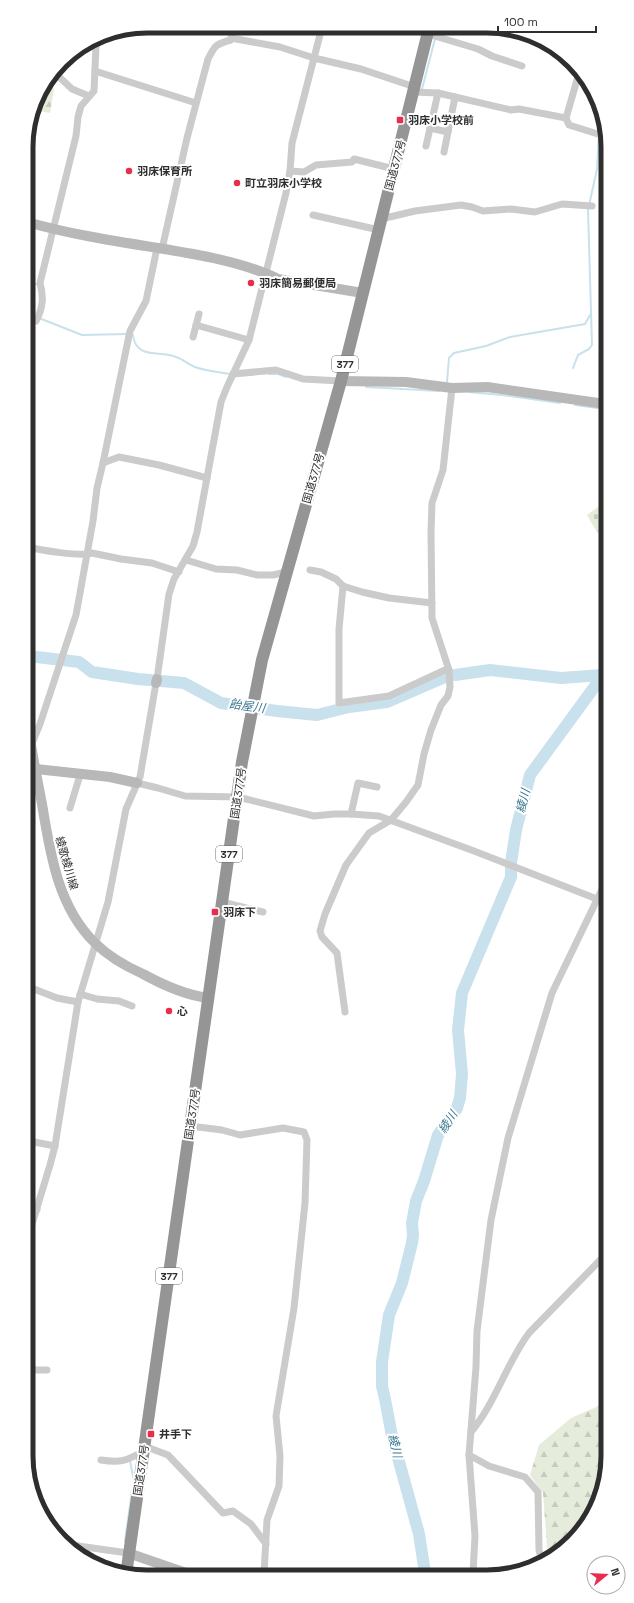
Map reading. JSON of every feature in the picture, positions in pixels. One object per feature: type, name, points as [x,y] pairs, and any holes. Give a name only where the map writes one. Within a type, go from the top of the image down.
[{"type":"highway","name":"国道377号","points":[[127,1568],[242,762],[262,660],[341,381],[394,169],[432,33]]},
{"type":"street","points":[[33,741],[76,616],[88,554],[97,488],[130,331],[146,300],[208,59],[214,46],[218,43],[231,40],[232,33]]},
{"type":"street","points":[[33,1222],[55,1146],[78,1002],[94,943],[108,902],[126,809],[140,777],[169,594],[174,579],[193,546],[197,532],[221,402],[249,340],[290,171],[292,143],[320,33]]},
{"type":"street","points":[[432,33],[522,66]]},
{"type":"street","points":[[231,38],[280,47],[314,58],[361,69],[415,90],[438,93],[511,110],[519,109],[566,118]]},
{"type":"street","points":[[37,319],[42,311],[43,293],[40,283],[50,250],[53,229],[76,136],[78,117],[81,106],[94,91],[96,45]]},
{"type":"street","points":[[95,71],[196,103]]},
{"type":"street","points":[[58,76],[72,89],[89,96]]},
{"type":"street","points":[[578,77],[566,118],[569,125],[599,135]]},
{"type":"street","points":[[426,146],[438,93]]},
{"type":"street","points":[[444,152],[455,97]]},
{"type":"street","points":[[430,128],[448,132]]},
{"type":"street","points":[[290,171],[304,172],[316,165],[352,162],[354,159],[394,169]]},
{"type":"street","points":[[313,215],[380,224],[415,211],[461,206],[472,207],[484,211],[511,209],[536,212],[562,204],[590,206]]},
{"type":"street","points":[[33,224],[53,229],[199,255],[266,273],[278,279],[363,293]]},
{"type":"street","points":[[193,337],[199,314]]},
{"type":"street","points":[[196,325],[249,340]]},
{"type":"street","points":[[233,374],[276,370],[303,379],[406,382],[451,390],[487,388],[601,403]]},
{"type":"street","points":[[345,1012],[337,953],[322,937],[320,931],[325,914],[346,865],[369,833],[391,820],[418,785],[424,754],[431,730],[441,705],[448,696],[450,687],[449,670],[432,618],[432,503],[443,470],[451,390]]},
{"type":"street","points":[[103,463],[119,457],[158,465],[207,478]]},
{"type":"street","points":[[33,548],[88,554],[92,553],[152,563],[179,572]]},
{"type":"street","points":[[186,560],[216,569],[237,570],[257,575],[273,575],[286,572]]},
{"type":"street","points":[[310,570],[321,572],[336,579],[343,586],[389,598],[432,603]]},
{"type":"street","points":[[343,586],[339,629],[339,704],[389,696],[445,670],[449,670]]},
{"type":"street","points":[[33,770],[110,777],[185,796],[238,797],[314,816],[351,814],[379,816],[594,897]]},
{"type":"street","points":[[70,808],[80,775]]},
{"type":"street","name":"綾歌綾川線","points":[[33,779],[50,854],[62,892],[78,924],[94,943],[115,960],[158,982],[193,996],[208,998]]},
{"type":"street","points":[[351,814],[358,783],[377,787]]},
{"type":"street","points":[[473,1570],[475,1536],[469,1455],[476,1367],[476,1331],[491,1220],[508,1138],[552,993],[594,897],[601,888]]},
{"type":"street","points":[[222,902],[263,912]]},
{"type":"street","points":[[33,989],[57,998],[78,1002]]},
{"type":"street","points":[[80,994],[97,999],[119,1001],[132,1006]]},
{"type":"street","points":[[190,1126],[222,1130],[240,1135],[283,1128],[292,1129],[304,1132],[307,1140],[304,1218],[294,1308],[276,1416],[280,1456],[279,1486],[267,1520],[264,1570]]},
{"type":"street","points":[[33,1142],[55,1146]]},
{"type":"street","points":[[33,1208],[37,1210]]},
{"type":"street","points":[[471,1432],[483,1418],[520,1346],[529,1333],[601,1258]]},
{"type":"street","points":[[33,1370],[47,1370]]},
{"type":"street","points":[[101,1460],[116,1463],[130,1458],[144,1448],[168,1455],[223,1513],[233,1511],[251,1524],[266,1544]]},
{"type":"street","points":[[469,1455],[489,1466],[525,1477],[538,1492],[539,1550],[541,1557]]},
{"type":"street","points":[[75,1546],[128,1553],[177,1570]]},
{"type":"green space","points":[[51,84],[54,89],[50,113],[39,111]]},
{"type":"green space","points":[[601,505],[601,537],[592,524],[587,515]]},
{"type":"green space","points":[[601,1405],[600,1471],[592,1500],[582,1520],[562,1542],[547,1553],[543,1493],[530,1475],[539,1445],[571,1418]]},
{"type":"waterway","points":[[422,89],[435,39]]},
{"type":"waterway","points":[[573,368],[578,355],[589,349],[592,345],[588,210],[597,169],[599,129]]},
{"type":"waterway","points":[[33,283],[39,285]]},
{"type":"waterway","points":[[447,382],[449,358],[454,353],[486,346],[510,337],[585,324],[590,315]]},
{"type":"waterway","points":[[39,318],[82,335],[127,334]]},
{"type":"waterway","points":[[133,335],[135,343],[144,351],[170,355],[199,368],[229,374]]},
{"type":"waterway","points":[[269,374],[278,374],[286,377]]},
{"type":"waterway","points":[[366,387],[439,391]]},
{"type":"waterway","points":[[469,392],[560,403]]},
{"type":"waterway","points":[[575,405],[601,408]]},
{"type":"waterway","name":"飴屋川","points":[[33,657],[79,662],[92,672],[138,679],[184,683],[221,703],[317,715],[349,707],[387,702],[445,677]]},
{"type":"waterway","name":"飴屋川","points":[[455,675],[490,670],[561,678],[601,675]]},
{"type":"waterway","name":"綾川","points":[[425,1570],[419,1534],[392,1436],[382,1386],[382,1362],[389,1315],[402,1283],[412,1243],[412,1223],[416,1201],[424,1181],[438,1135],[457,1108],[460,1098],[462,1074],[458,1030],[462,993],[511,877],[511,863],[516,830],[530,775],[601,678]]},
{"type":"waterway","points":[[130,1461],[134,1481]]},
{"type":"waterway","points":[[125,1541],[132,1491]]},
{"type":"place","name":"羽床小学校前","points":[[400,120]]},
{"type":"place","name":"羽床保育所","points":[[129,171]]},
{"type":"place","name":"町立羽床小学校","points":[[237,183]]},
{"type":"place","name":"羽床簡易郵便局","points":[[251,283]]},
{"type":"place","name":"羽床下","points":[[215,912]]},
{"type":"place","name":"心","points":[[169,1011]]},
{"type":"place","name":"井手下","points":[[151,1434]]}]
